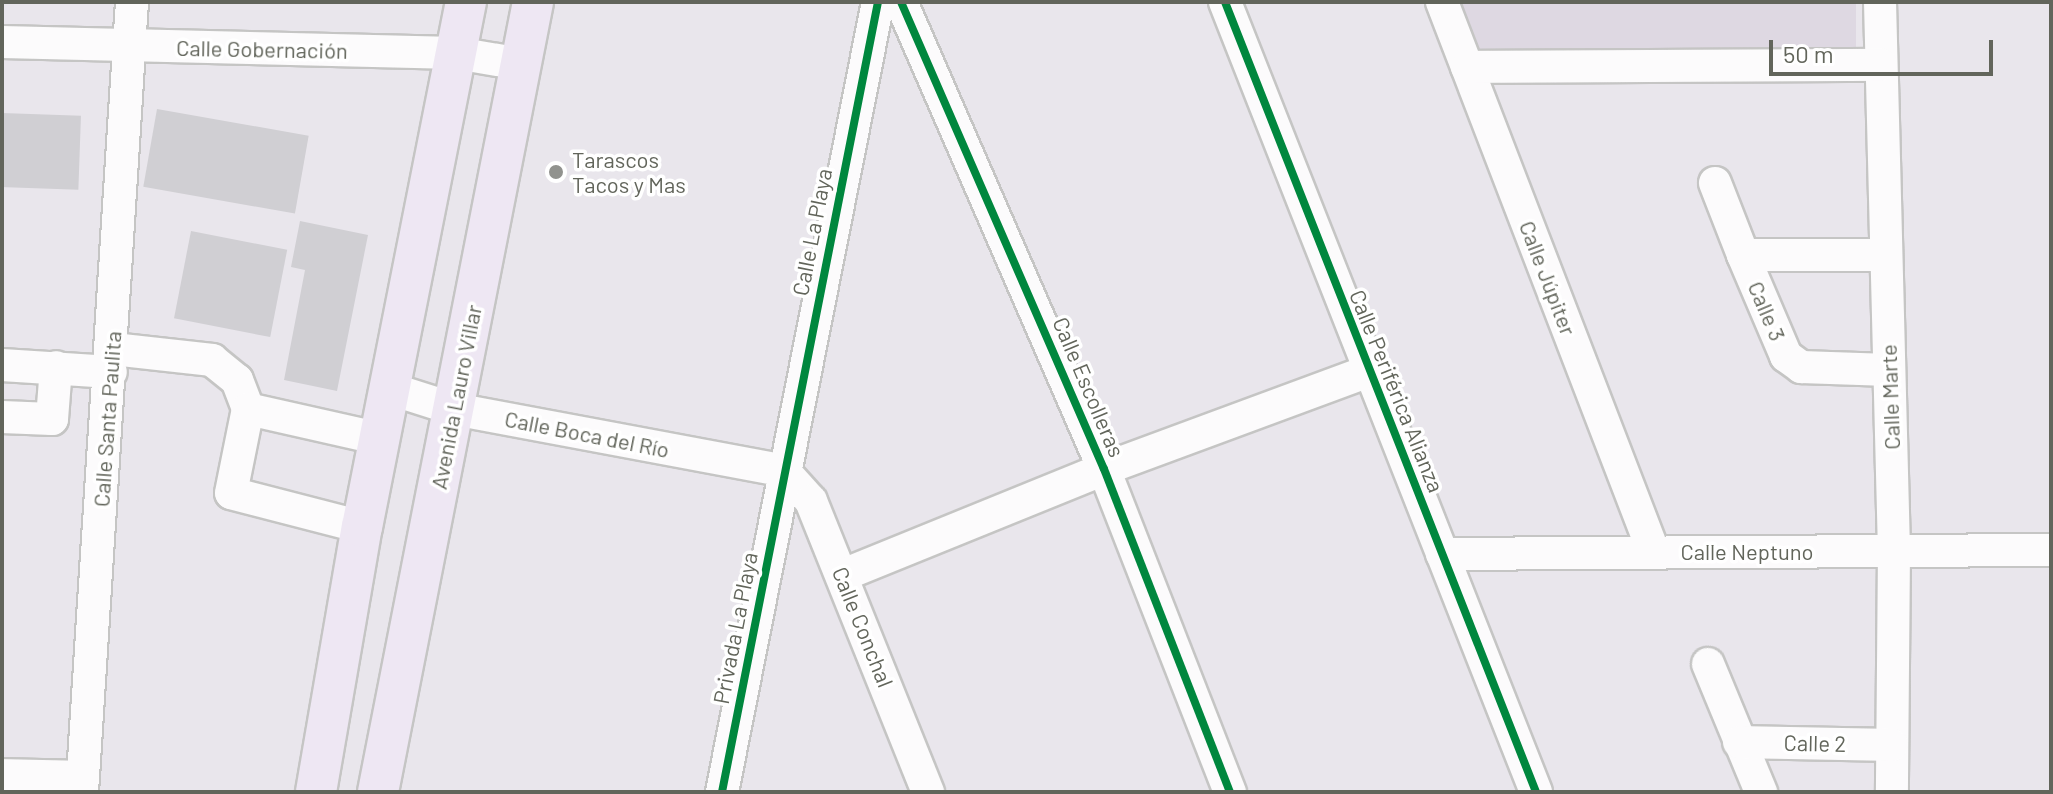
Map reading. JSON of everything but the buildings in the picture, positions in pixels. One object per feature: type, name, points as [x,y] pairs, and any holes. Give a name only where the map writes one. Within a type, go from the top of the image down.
[{"type":"main road","points":[[316,792],[362,527],[466,2]]},
{"type":"main road","name":"Avenida Lauro Villar","points":[[378,792],[533,2]]},
{"type":"street","name":"Calle Santa Paulita","points":[[82,785],[112,360],[132,2]]},
{"type":"street","name":"Calle La Playa","points":[[784,471],[878,2]]},
{"type":"street","name":"Calle Escolleras","points":[[901,2],[1104,469],[1230,792]]},
{"type":"street","name":"Calle Periférica Alianza","points":[[1225,2],[1536,792]]},
{"type":"street","name":"Calle Júpiter","points":[[1442,2],[1654,553]]},
{"type":"street","name":"Calle Marte","points":[[1880,2],[1894,551],[1892,792]]},
{"type":"street","name":"Calle Gobernación","points":[[2,42],[456,53],[521,64]]},
{"type":"street","points":[[1467,67],[1881,65]]},
{"type":"street","points":[[1715,183],[1743,255]]},
{"type":"street","name":"Calle 3","points":[[1885,255],[1743,255],[1786,356],[1801,367],[1889,370]]},
{"type":"street","points":[[2,365],[56,367],[112,360],[212,360],[237,380],[248,409],[231,493],[362,527]]},
{"type":"street","points":[[2,417],[52,419],[56,367]]},
{"type":"street","points":[[843,575],[1104,469],[1369,371]]},
{"type":"street","name":"Calle Boca del Río","points":[[391,389],[454,409],[784,471]]},
{"type":"street","points":[[248,409],[381,439]]},
{"type":"street","name":"Calle Conchal","points":[[784,471],[811,501],[928,792]]},
{"type":"street","name":"Privada La Playa","points":[[722,792],[784,471]]},
{"type":"street","name":"Calle Neptuno","points":[[1442,554],[2051,550]]},
{"type":"street","points":[[1708,664],[1761,792]]},
{"type":"street","name":"Calle 2","points":[[1739,742],[1892,745]]},
{"type":"street","points":[[20,781],[82,785]]},
{"type":"shaded area","points":[[1453,2],[1856,2],[1856,52],[1453,52]]},
{"type":"cycle path","points":[[722,792],[878,2]]},
{"type":"cycle path","points":[[901,2],[1104,469],[1230,792]]},
{"type":"cycle path","points":[[1225,2],[1536,792]]},
{"type":"place","name":"Tarascos Tacos y Mas","points":[[556,172]]}]
